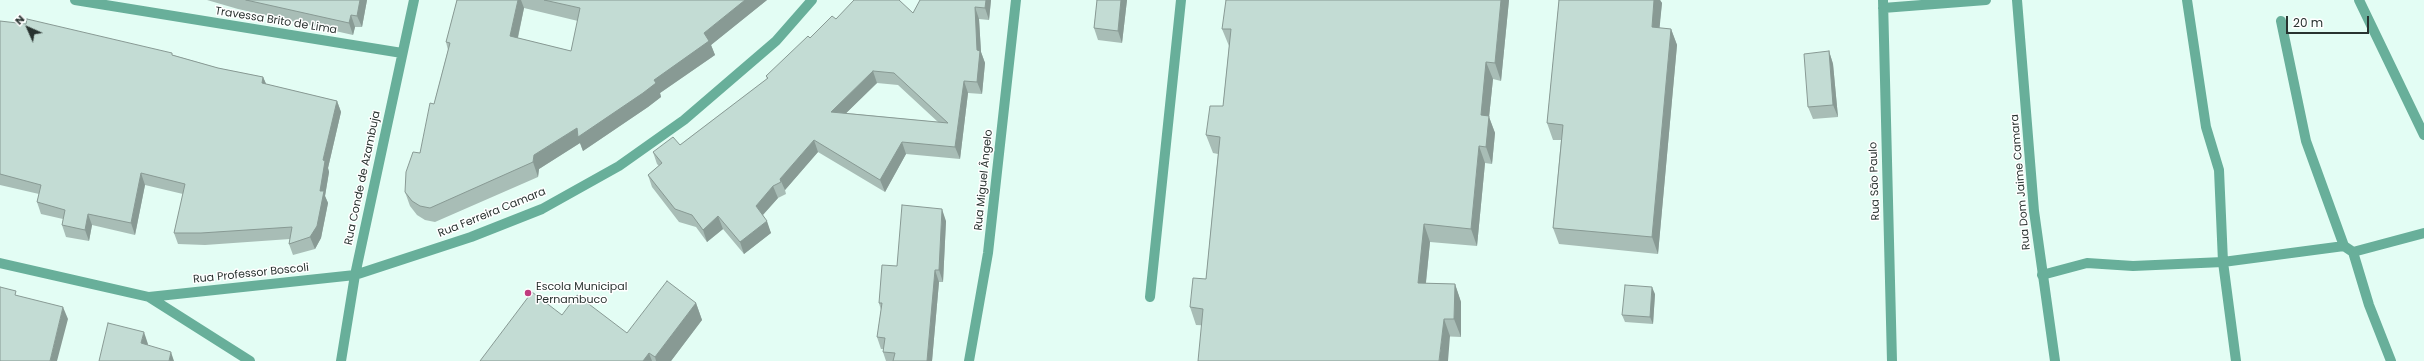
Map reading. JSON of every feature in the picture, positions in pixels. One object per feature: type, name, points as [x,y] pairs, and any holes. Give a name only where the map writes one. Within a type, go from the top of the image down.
[{"type":"street","name":"Travessa Brito de Lima","points":[[75,0],[402,53]]},
{"type":"street","name":"Rua Conde de Azambuja","points":[[340,361],[354,275],[414,0]]},
{"type":"street","name":"Rua Ferreira Camara","points":[[354,275],[471,237],[542,208],[619,166],[690,115],[776,41],[812,0]]},
{"type":"street","name":"Rua Miguel Ângelo","points":[[969,361],[988,253],[1016,0]]},
{"type":"street","points":[[1150,297],[1181,0]]},
{"type":"street","points":[[1883,4],[1986,0]]},
{"type":"street","name":"Rua Dom Jaime Camara","points":[[2017,0],[2034,211],[2042,275],[2056,361]]},
{"type":"street","points":[[2187,0],[2206,127],[2219,170],[2223,262],[2236,361]]},
{"type":"street","points":[[2359,0],[2424,135]]},
{"type":"street","name":"Rua São Paulo","points":[[1883,4],[1892,361]]},
{"type":"street","points":[[2281,21],[2306,141],[2344,246],[2353,252],[2369,305],[2391,361]]},
{"type":"street","points":[[2353,252],[2424,233]]},
{"type":"street","points":[[2042,275],[2087,263],[2133,266],[2223,262],[2344,246]]},
{"type":"street","name":"Rua Professor Boscoli","points":[[0,263],[149,296],[354,275]]},
{"type":"street","name":"Rua Professor Boscoli","points":[[149,296],[250,361]]},
{"type":"building","points":[[246,0],[360,0],[357,16],[351,15],[349,23]]},
{"type":"building","points":[[457,0],[518,0],[510,36],[571,51],[580,8],[544,0],[745,0],[704,33],[709,41],[654,80],[656,83],[643,93],[578,137],[577,128],[534,155],[533,162],[430,208],[420,206],[412,201],[405,192],[406,172],[413,152],[420,153],[430,103],[434,104],[450,43],[446,42]]},
{"type":"building","points":[[854,0],[899,0],[913,13],[920,0],[986,0],[985,8],[975,7],[977,50],[980,51],[977,82],[964,81],[955,147],[902,142],[880,180],[814,140],[780,179],[781,182],[773,186],[756,206],[767,221],[740,242],[718,216],[703,230],[692,215],[675,209],[648,175],[662,163],[653,152],[673,137],[680,145],[768,78],[766,76],[808,36],[810,38],[832,16],[836,19]],"holes":[[[873,71],[894,73],[948,123],[831,112]]]},
{"type":"building","points":[[1097,0],[1121,0],[1118,31],[1094,28]]},
{"type":"building","points":[[1226,0],[1501,0],[1495,63],[1486,62],[1481,115],[1489,116],[1486,147],[1479,146],[1471,229],[1424,224],[1418,283],[1455,284],[1454,319],[1444,319],[1439,361],[1198,361],[1203,309],[1190,307],[1193,278],[1206,279],[1220,137],[1206,135],[1210,106],[1223,106],[1231,29],[1222,29]]},
{"type":"building","points":[[1559,0],[1654,0],[1652,27],[1671,29],[1652,237],[1553,228],[1563,125],[1547,123]]},
{"type":"building","points":[[27,19],[172,53],[172,55],[218,68],[263,77],[262,83],[337,101],[323,160],[325,161],[320,191],[324,191],[317,226],[310,237],[289,244],[292,227],[201,233],[174,233],[185,184],[141,173],[131,223],[88,214],[85,230],[62,225],[65,210],[37,202],[41,185],[0,174],[0,21],[26,24]]},
{"type":"building","points":[[1829,51],[1833,105],[1808,107],[1804,54]]},
{"type":"building","points":[[902,205],[942,209],[939,270],[935,270],[927,361],[893,361],[895,353],[883,352],[885,338],[877,337],[882,303],[879,303],[882,265],[897,266]]},
{"type":"building","points":[[667,281],[696,303],[655,357],[649,353],[643,361],[480,361],[532,292],[562,315],[577,295],[627,333]]},
{"type":"building","points":[[1625,285],[1652,287],[1650,317],[1622,315]]},
{"type":"building","points":[[0,287],[16,291],[15,295],[63,307],[50,361],[0,361]]},
{"type":"building","points":[[108,323],[144,332],[141,343],[171,352],[169,361],[99,361]]},
{"type":"place","name":"Escola Municipal Pernambuco","points":[[528,293]]}]
